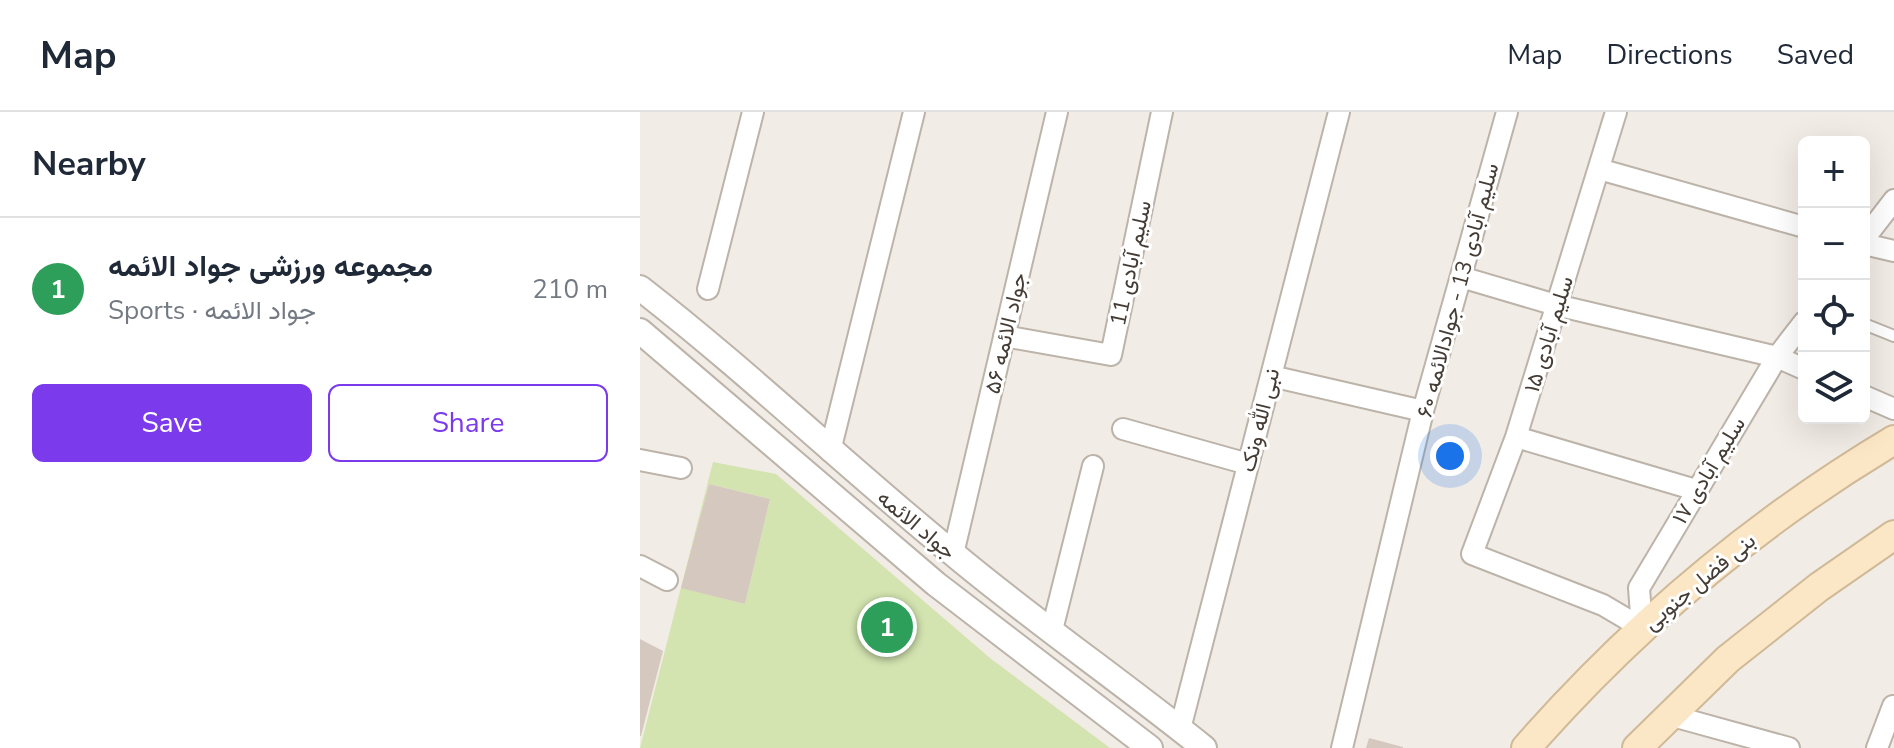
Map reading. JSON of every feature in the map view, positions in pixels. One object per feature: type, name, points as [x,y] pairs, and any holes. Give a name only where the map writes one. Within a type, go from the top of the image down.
[{"type":"main road","name":"بنی فضل جنوبی","points":[[1526,748],[1642,628],[1731,552],[1804,495],[1894,440]]},
{"type":"main road","points":[[1637,748],[1728,659],[1772,623],[1894,535]]},
{"type":"street","points":[[708,289],[753,112]]},
{"type":"street","points":[[830,451],[914,112]]},
{"type":"street","name":"جواد الائمه ۵۶","points":[[953,554],[1057,112]]},
{"type":"street","name":"سلیم آبادی 11","points":[[1004,336],[1111,355],[1162,112]]},
{"type":"street","name":"نبی الله ونک","points":[[1180,729],[1339,112]]},
{"type":"street","name":"سلیم آبادی 13 - جوادالائمه ۶۰","points":[[1342,748],[1423,411],[1507,112]]},
{"type":"street","name":"سلیم آبادی ۱۵","points":[[1616,112],[1516,437],[1472,554],[1603,605],[1642,628]]},
{"type":"street","points":[[1599,169],[1798,225]]},
{"type":"street","points":[[1870,233],[1894,200]]},
{"type":"street","points":[[1870,243],[1894,251]]},
{"type":"street","points":[[1461,277],[1556,305],[1777,357],[1798,366]]},
{"type":"street","name":"جواد الائمه","points":[[640,288],[697,332],[830,451],[953,554],[1204,748]]},
{"type":"street","name":"سلیم آبادی ۱۷","points":[[1642,628],[1639,588],[1777,357],[1798,330]]},
{"type":"street","name":"جواد الائمه","points":[[640,331],[936,584],[1150,748]]},
{"type":"street","points":[[1271,376],[1423,411]]},
{"type":"street","points":[[1870,399],[1894,409]]},
{"type":"street","points":[[1123,429],[1248,464]]},
{"type":"street","points":[[1516,437],[1696,490]]},
{"type":"street","points":[[640,460],[681,468]]},
{"type":"street","points":[[1052,630],[1093,466]]},
{"type":"street","points":[[640,566],[667,580]]},
{"type":"street","points":[[1877,748],[1893,706]]},
{"type":"street","points":[[1669,715],[1789,748]]},
{"type":"lane","points":[[1870,326],[1894,336]]},
{"type":"green space","points":[[713,462],[776,474],[990,658],[1110,748],[640,748]],"holes":[[[709,484],[770,499],[745,604],[682,587]]]},
{"type":"building","points":[[709,484],[770,499],[745,604],[681,588]]},
{"type":"building","points":[[640,639],[663,651],[641,736],[640,736]]},
{"type":"building","points":[[1369,738],[1403,747],[1403,748],[1366,748]]},
{"type":"place","name":"مجموعه ورزشی جواد الائمه","points":[[887,627]]}]
